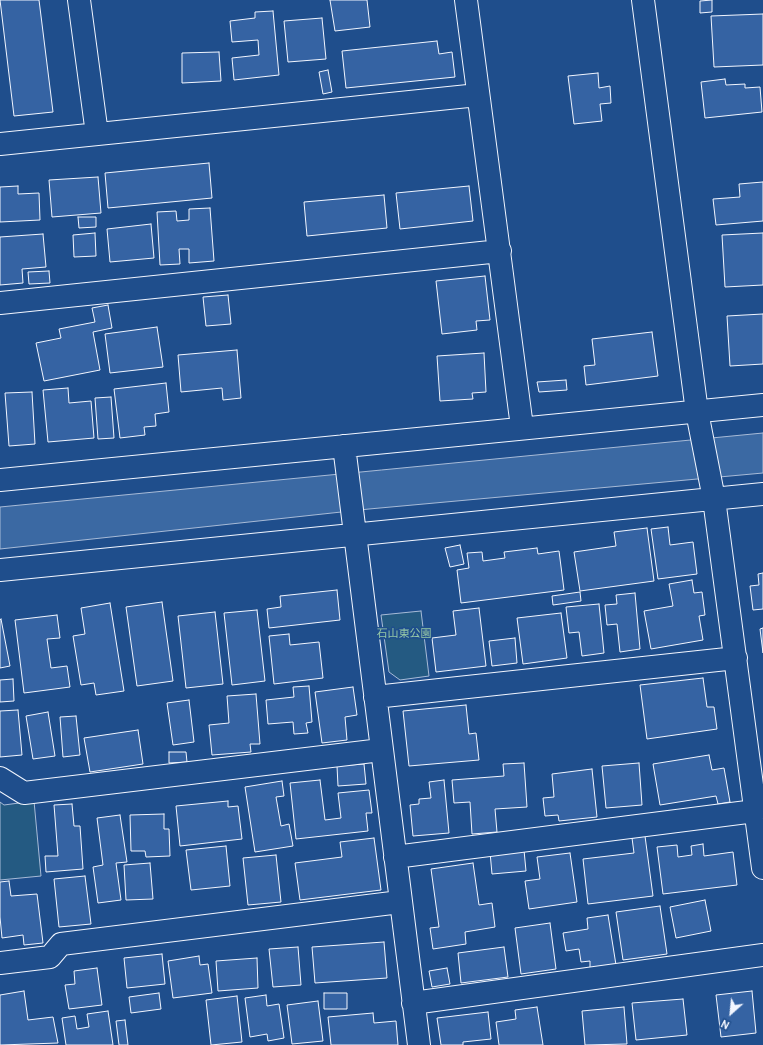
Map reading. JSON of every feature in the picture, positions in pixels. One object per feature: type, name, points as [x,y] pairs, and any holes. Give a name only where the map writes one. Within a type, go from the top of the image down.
[{"type":"street","points":[[79,0],[97,134]]},
{"type":"street","points":[[466,0],[522,427]]},
{"type":"street","points":[[643,0],[699,422],[713,490],[736,658],[757,770],[755,810],[763,868]]},
{"type":"street","points":[[0,144],[478,95]]},
{"type":"street","points":[[0,303],[500,251]]},
{"type":"street","points":[[0,480],[522,427],[699,422],[763,405]]},
{"type":"street","points":[[344,446],[419,1045]]},
{"type":"street","points":[[0,570],[354,524],[713,490],[763,494]]},
{"type":"street","points":[[376,697],[736,658]]},
{"type":"street","points":[[0,778],[24,793],[381,750]]},
{"type":"street","points":[[395,857],[755,810]]},
{"type":"street","points":[[0,963],[50,957],[61,944],[400,902]]},
{"type":"street","points":[[413,1003],[763,955]]},
{"type":"green space","name":"石山東公園","points":[[421,611],[429,676],[400,680],[389,672],[381,615]]},
{"type":"green space","points":[[34,801],[41,876],[0,880],[0,802],[4,805]]},
{"type":"shaded area","points":[[763,433],[763,473],[369,509],[0,549],[0,507]]},
{"type":"building","points":[[0,0],[39,0],[53,112],[14,116]]},
{"type":"building","points":[[330,0],[367,0],[370,27],[335,31]]},
{"type":"building","points":[[712,0],[712,12],[700,13],[700,1]]},
{"type":"building","points":[[273,11],[279,75],[234,80],[232,58],[259,55],[258,40],[232,42],[230,21],[255,18],[255,12]]},
{"type":"building","points":[[763,14],[763,65],[714,67],[711,16]]},
{"type":"building","points":[[322,18],[326,59],[288,62],[284,21]]},
{"type":"building","points":[[437,41],[439,54],[452,52],[455,77],[346,88],[342,51]]},
{"type":"building","points":[[219,52],[221,81],[182,83],[182,53]]},
{"type":"building","points":[[328,70],[332,92],[323,94],[319,72]]},
{"type":"building","points":[[598,73],[599,88],[610,86],[611,103],[600,104],[602,121],[574,124],[568,76]]},
{"type":"building","points":[[725,79],[726,85],[745,84],[745,88],[760,87],[762,112],[705,118],[701,82]]},
{"type":"building","points":[[209,163],[212,198],[108,208],[105,173]]},
{"type":"building","points":[[98,177],[101,213],[52,217],[49,180]]},
{"type":"building","points":[[763,182],[763,221],[716,225],[713,199],[740,197],[739,184]]},
{"type":"building","points":[[18,186],[18,194],[39,193],[40,220],[0,222],[0,187]]},
{"type":"building","points":[[469,186],[473,221],[400,229],[396,193]]},
{"type":"building","points":[[384,195],[387,228],[307,236],[304,202]]},
{"type":"building","points":[[210,208],[214,261],[189,263],[189,249],[179,249],[180,264],[160,265],[157,212],[176,211],[177,221],[189,220],[189,209]]},
{"type":"building","points":[[78,217],[96,217],[96,227],[79,228]]},
{"type":"building","points":[[151,224],[154,258],[110,262],[107,229]]},
{"type":"building","points":[[95,233],[96,256],[74,257],[73,235]]},
{"type":"building","points":[[763,233],[763,285],[725,287],[722,235]]},
{"type":"building","points":[[43,234],[46,267],[22,269],[23,283],[0,285],[0,237]]},
{"type":"building","points":[[49,271],[50,283],[29,284],[28,272]]},
{"type":"building","points":[[485,276],[490,320],[476,321],[477,330],[442,334],[436,281]]},
{"type":"building","points":[[228,295],[231,324],[206,326],[203,297]]},
{"type":"building","points":[[108,305],[112,328],[93,332],[100,370],[44,381],[36,343],[61,338],[59,329],[95,322],[92,308]]},
{"type":"building","points":[[763,314],[763,364],[730,366],[727,316]]},
{"type":"building","points":[[157,327],[163,367],[110,373],[105,334]]},
{"type":"building","points":[[652,332],[658,376],[586,385],[584,366],[595,365],[592,339]]},
{"type":"building","points":[[237,350],[241,398],[223,400],[222,388],[181,392],[178,355]]},
{"type":"building","points":[[484,353],[486,392],[472,393],[473,399],[440,401],[437,356]]},
{"type":"building","points":[[566,380],[567,390],[539,392],[537,382]]},
{"type":"building","points":[[166,383],[169,412],[155,414],[156,426],[144,427],[145,435],[120,438],[114,389]]},
{"type":"building","points":[[68,388],[69,403],[91,401],[94,438],[48,442],[43,390]]},
{"type":"building","points":[[32,392],[35,444],[9,446],[5,393]]},
{"type":"building","points":[[111,397],[114,438],[98,439],[95,398]]},
{"type":"building","points":[[668,527],[670,545],[693,542],[697,574],[658,579],[651,529]]},
{"type":"building","points":[[647,528],[654,581],[580,591],[574,552],[616,546],[614,532]]},
{"type":"building","points":[[460,545],[464,564],[450,567],[445,548]]},
{"type":"building","points":[[537,548],[538,554],[559,551],[564,590],[461,603],[457,570],[469,568],[467,553],[482,552],[483,561],[505,558],[504,552]]},
{"type":"building","points":[[763,573],[763,609],[753,610],[750,586],[759,585],[758,574]]},
{"type":"building","points":[[692,580],[694,593],[702,592],[705,615],[699,616],[703,640],[651,649],[644,611],[673,606],[669,584]]},
{"type":"building","points":[[337,590],[340,620],[269,628],[267,609],[281,607],[280,596]]},
{"type":"building","points":[[580,592],[581,601],[553,605],[552,596]]},
{"type":"building","points":[[635,593],[640,649],[620,652],[617,624],[607,625],[605,605],[617,604],[616,595]]},
{"type":"building","points":[[162,602],[173,681],[137,686],[126,607]]},
{"type":"building","points":[[110,603],[124,691],[96,695],[94,683],[81,685],[73,636],[85,634],[81,608]]},
{"type":"building","points":[[599,604],[604,653],[582,656],[579,632],[569,633],[566,607]]},
{"type":"building","points":[[479,608],[486,666],[436,672],[432,638],[456,635],[453,611]]},
{"type":"building","points":[[257,610],[265,681],[232,685],[224,613]]},
{"type":"building","points":[[215,612],[223,684],[186,688],[178,616]]},
{"type":"building","points":[[561,613],[567,658],[523,664],[517,618]]},
{"type":"building","points":[[57,615],[60,638],[47,639],[51,668],[67,666],[70,687],[24,693],[15,620]]},
{"type":"building","points":[[1,619],[10,666],[0,668],[0,620]]},
{"type":"building","points":[[763,628],[763,653],[760,629]]},
{"type":"building","points":[[289,634],[290,645],[319,642],[323,678],[274,684],[269,636]]},
{"type":"building","points":[[515,638],[517,663],[492,666],[489,641]]},
{"type":"building","points":[[703,678],[707,707],[714,707],[717,729],[647,739],[640,685]]},
{"type":"building","points":[[13,679],[14,701],[0,702],[0,680]]},
{"type":"building","points":[[309,686],[312,722],[306,723],[308,733],[294,734],[293,722],[268,724],[266,700],[294,697],[293,687]]},
{"type":"building","points":[[353,687],[357,715],[345,717],[347,740],[322,743],[315,692]]},
{"type":"building","points":[[256,694],[260,744],[250,744],[251,752],[212,755],[209,725],[229,723],[227,696]]},
{"type":"building","points":[[189,700],[194,742],[173,745],[167,703]]},
{"type":"building","points":[[466,705],[469,734],[476,733],[479,760],[409,766],[403,711]]},
{"type":"building","points":[[18,710],[22,755],[0,757],[0,711]]},
{"type":"building","points":[[48,712],[55,756],[33,759],[26,716]]},
{"type":"building","points":[[76,716],[80,755],[63,757],[60,717]]},
{"type":"building","points":[[138,730],[143,764],[90,772],[84,738]]},
{"type":"building","points":[[169,752],[186,752],[187,762],[169,763]]},
{"type":"building","points":[[709,755],[712,770],[724,768],[730,802],[718,804],[716,796],[660,805],[653,764]]},
{"type":"building","points":[[524,763],[527,807],[495,809],[497,832],[472,834],[470,802],[454,803],[452,780],[504,776],[503,764]]},
{"type":"building","points":[[639,763],[642,805],[606,808],[602,766]]},
{"type":"building","points":[[364,764],[366,784],[338,786],[337,766]]},
{"type":"building","points":[[592,769],[597,817],[559,821],[558,815],[545,816],[543,798],[554,797],[552,774]]},
{"type":"building","points":[[320,780],[325,820],[341,818],[338,793],[369,790],[372,813],[366,813],[368,831],[296,839],[290,783]]},
{"type":"building","points":[[444,780],[449,833],[413,836],[410,805],[419,804],[419,799],[431,798],[429,782]]},
{"type":"building","points":[[282,781],[284,796],[276,797],[281,826],[289,824],[293,846],[255,852],[245,787]]},
{"type":"building","points":[[228,801],[228,807],[238,806],[242,839],[180,846],[176,806]]},
{"type":"building","points":[[72,804],[74,826],[80,826],[83,869],[46,872],[45,856],[58,856],[54,805]]},
{"type":"building","points":[[164,814],[164,829],[169,829],[170,856],[146,857],[145,851],[131,851],[130,815]]},
{"type":"building","points":[[120,815],[127,862],[116,863],[121,900],[98,903],[93,867],[103,865],[97,818]]},
{"type":"building","points":[[645,836],[653,896],[588,904],[583,859],[634,853],[632,838]]},
{"type":"building","points":[[374,838],[381,890],[300,900],[295,863],[342,857],[340,842]]},
{"type":"building","points":[[703,844],[704,856],[733,852],[737,885],[663,894],[657,847],[677,845],[678,857],[692,855],[691,846]]},
{"type":"building","points":[[226,846],[230,886],[191,890],[186,850]]},
{"type":"building","points":[[524,850],[526,871],[492,874],[490,852]]},
{"type":"building","points":[[570,853],[577,902],[529,909],[525,881],[540,879],[537,857]]},
{"type":"building","points":[[276,855],[281,902],[248,905],[243,858]]},
{"type":"building","points":[[150,863],[153,899],[126,900],[124,865]]},
{"type":"building","points":[[473,863],[479,905],[492,903],[495,927],[465,932],[466,944],[433,949],[430,928],[439,927],[431,869]]},
{"type":"building","points":[[85,876],[91,924],[59,927],[54,879]]},
{"type":"building","points":[[9,881],[11,896],[37,894],[43,943],[24,945],[23,935],[2,938],[0,917],[0,882]]},
{"type":"building","points":[[705,900],[711,931],[676,938],[670,907]]},
{"type":"building","points":[[660,906],[667,954],[623,960],[616,912]]},
{"type":"building","points":[[608,915],[616,965],[590,969],[590,961],[581,962],[579,949],[566,951],[563,933],[588,929],[587,918]]},
{"type":"building","points":[[550,923],[556,969],[521,974],[515,928]]},
{"type":"building","points":[[384,942],[387,978],[315,983],[312,947]]},
{"type":"building","points":[[298,947],[301,985],[273,987],[269,949]]},
{"type":"building","points":[[504,947],[508,977],[461,983],[458,953]]},
{"type":"building","points":[[162,954],[165,984],[127,988],[124,958]]},
{"type":"building","points":[[199,956],[200,965],[208,964],[212,993],[173,998],[168,961]]},
{"type":"building","points":[[257,958],[258,988],[218,991],[216,961]]},
{"type":"building","points":[[97,968],[102,1005],[69,1009],[65,985],[75,984],[74,971]]},
{"type":"building","points":[[447,968],[450,984],[432,987],[429,971]]},
{"type":"building","points":[[24,991],[28,1020],[53,1017],[58,1043],[0,1045],[0,995]]},
{"type":"building","points":[[752,991],[756,1033],[721,1037],[716,995]]},
{"type":"building","points":[[159,993],[161,1009],[131,1013],[129,997]]},
{"type":"building","points":[[324,993],[347,993],[347,1009],[324,1009]]},
{"type":"building","points":[[266,995],[267,1006],[279,1004],[284,1038],[268,1041],[267,1034],[250,1037],[245,998]]},
{"type":"building","points":[[237,996],[242,1042],[211,1045],[206,1000]]},
{"type":"building","points":[[683,999],[687,1035],[636,1040],[632,1003]]},
{"type":"building","points":[[318,1001],[323,1041],[292,1044],[287,1005]]},
{"type":"building","points":[[537,1007],[543,1045],[499,1045],[496,1022],[516,1019],[515,1010]]},
{"type":"building","points":[[624,1007],[627,1044],[585,1045],[582,1011]]},
{"type":"building","points":[[108,1011],[113,1045],[66,1045],[62,1018],[75,1016],[77,1029],[89,1027],[87,1014]]},
{"type":"building","points":[[488,1012],[491,1039],[463,1042],[463,1045],[441,1045],[437,1018]]},
{"type":"building","points":[[373,1013],[374,1023],[396,1021],[398,1045],[331,1045],[328,1017]]},
{"type":"building","points":[[125,1020],[128,1045],[119,1045],[116,1021]]}]
